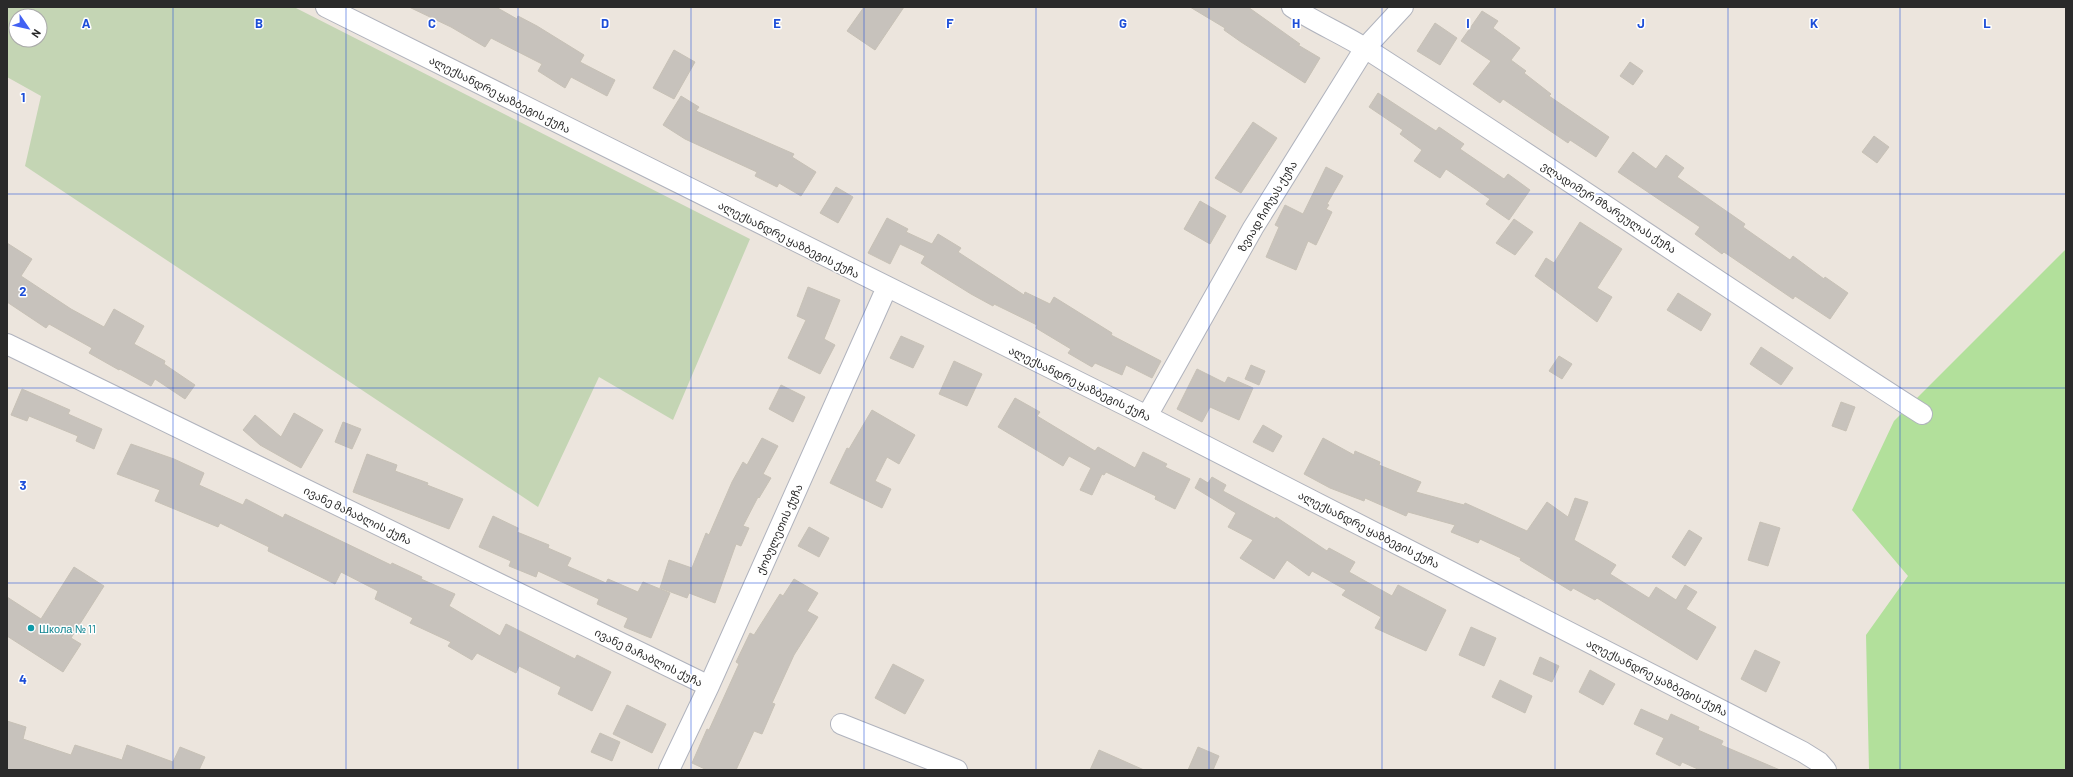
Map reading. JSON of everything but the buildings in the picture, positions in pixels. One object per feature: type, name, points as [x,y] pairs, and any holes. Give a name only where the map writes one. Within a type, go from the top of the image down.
[{"type":"street","name":"ალექსანდრე ყაზბეგის ქუჩა","points":[[326,7],[1147,416],[1803,752],[1820,762],[1826,770]]},
{"type":"street","name":"ვლადიმერ მზარეულას ქუჩა","points":[[1292,7],[1314,21],[1365,48],[1922,414]]},
{"type":"street","name":"ზვიად ჩიჩუას ქუჩა","points":[[1147,416],[1253,228],[1365,48],[1403,7]]},
{"type":"street","name":"ქობულეთის ქუჩა","points":[[668,770],[709,686],[887,287]]},
{"type":"street","name":"ივანე მაჩაბლის ქუჩა","points":[[7,344],[709,686]]},
{"type":"street","points":[[841,724],[957,770]]},
{"type":"green space","points":[[7,7],[294,7],[750,239],[673,420],[599,377],[538,507],[25,166],[41,96],[7,77]]},
{"type":"green space","points":[[2066,249],[2066,770],[1869,770],[1866,635],[1908,576],[1852,510],[1894,421]]},
{"type":"place","name":"Школа № 11","points":[[31,628]]}]
